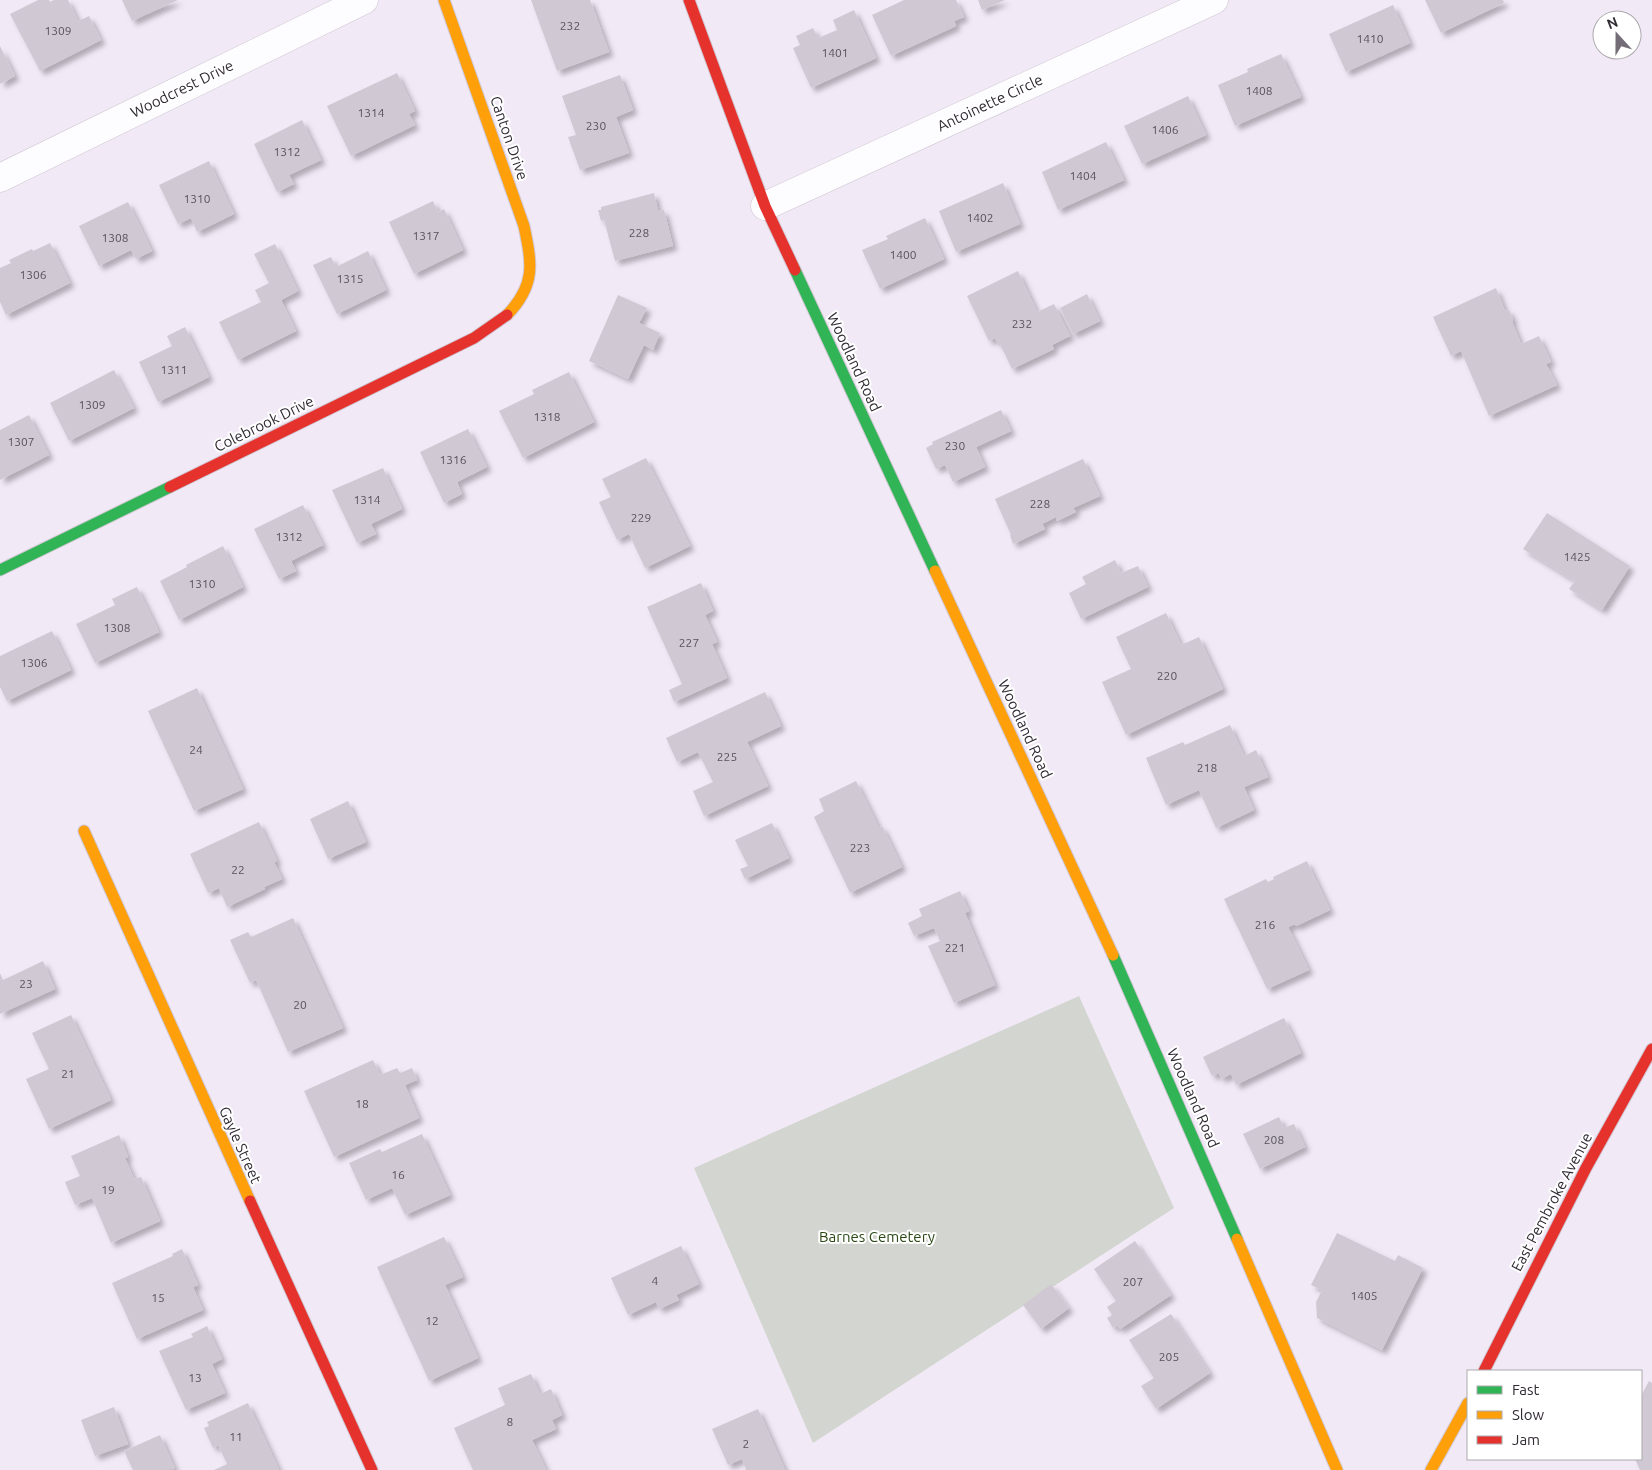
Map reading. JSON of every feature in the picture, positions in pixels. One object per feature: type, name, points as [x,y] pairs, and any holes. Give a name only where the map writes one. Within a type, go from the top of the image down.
[{"type":"main road","name":"Canton Drive","points":[[444,0],[524,226],[530,251],[531,271],[527,288]]},
{"type":"main road","name":"Woodland Road","points":[[689,0],[765,206],[1121,972],[1337,1470]]},
{"type":"main road","name":"Colebrook Drive","points":[[0,570],[474,338],[514,309],[527,288]]},
{"type":"main road","name":"Gayle Street","points":[[84,831],[240,1182],[372,1470]]},
{"type":"main road","name":"East Pembroke Avenue","points":[[1484,1370],[1583,1172],[1651,1052]]},
{"type":"main road","points":[[1431,1470],[1467,1405]]},
{"type":"street","name":"Woodcrest Drive","points":[[0,178],[364,0]]},
{"type":"street","name":"Antoinette Circle","points":[[765,206],[1214,0]]},
{"type":"green space","name":"Barnes Cemetery","points":[[1079,996],[1174,1208],[813,1443],[694,1168]]},
{"type":"building","points":[[38,0],[49,0],[50,2],[54,0],[68,0],[78,21],[89,16],[101,40],[40,71],[10,14]]},
{"type":"building","points":[[122,0],[178,0],[132,21]]},
{"type":"building","points":[[531,0],[590,0],[609,52],[557,71]]},
{"type":"building","points":[[904,0],[956,0],[964,17],[954,21],[956,26],[891,56],[872,15]]},
{"type":"building","points":[[978,0],[1005,0],[982,10]]},
{"type":"building","points":[[1425,0],[1503,0],[1504,3],[1441,33]]},
{"type":"building","points":[[1393,5],[1410,43],[1346,72],[1329,34]]},
{"type":"building","points":[[854,10],[876,58],[811,88],[793,48],[800,45],[796,36],[813,28],[818,38],[837,30],[833,20]]},
{"type":"building","points":[[0,46],[15,76],[0,84]]},
{"type":"building","points":[[1281,54],[1301,97],[1235,126],[1218,85],[1248,72],[1247,69]]},
{"type":"building","points":[[397,73],[415,111],[409,114],[415,125],[351,156],[327,106]]},
{"type":"building","points":[[620,75],[633,110],[616,117],[629,153],[580,170],[568,137],[576,135],[562,96]]},
{"type":"building","points":[[1188,96],[1206,135],[1142,164],[1124,126]]},
{"type":"building","points":[[302,120],[321,160],[289,175],[294,184],[277,192],[254,144]]},
{"type":"building","points":[[1106,142],[1124,180],[1058,210],[1042,172]]},
{"type":"building","points":[[209,161],[234,214],[197,232],[191,218],[178,224],[159,185]]},
{"type":"building","points":[[1003,183],[1020,224],[956,252],[939,211]]},
{"type":"building","points":[[654,193],[658,211],[664,210],[673,246],[615,261],[604,220],[601,221],[598,210],[601,210],[601,207]]},
{"type":"building","points":[[433,201],[438,212],[444,209],[463,250],[414,274],[389,222]]},
{"type":"building","points":[[128,202],[152,251],[136,259],[131,250],[99,266],[79,226]]},
{"type":"building","points":[[925,218],[944,259],[880,289],[862,250],[888,239],[886,236]]},
{"type":"building","points":[[50,243],[70,283],[6,315],[0,302],[0,268],[11,263],[9,260]]},
{"type":"building","points":[[275,244],[298,291],[281,300],[296,331],[238,360],[219,322],[261,302],[255,290],[269,283],[254,254]]},
{"type":"building","points":[[368,251],[386,290],[337,314],[313,265],[331,257],[336,267]]},
{"type":"building","points":[[1018,271],[1037,312],[1054,304],[1070,336],[1052,345],[1054,349],[1012,369],[1000,344],[998,344],[995,338],[989,341],[967,296]]},
{"type":"building","points":[[1496,288],[1505,311],[1509,310],[1521,344],[1539,336],[1551,362],[1546,364],[1557,385],[1489,416],[1461,351],[1451,356],[1433,317]]},
{"type":"building","points":[[1087,294],[1100,321],[1073,334],[1060,308]]},
{"type":"building","points":[[618,295],[647,308],[639,323],[660,333],[653,350],[644,345],[628,379],[589,361]]},
{"type":"building","points":[[185,327],[209,377],[158,402],[139,362],[172,346],[167,336]]},
{"type":"building","points":[[114,370],[134,408],[69,441],[50,403]]},
{"type":"building","points":[[569,372],[594,422],[523,458],[499,411],[534,394],[532,390]]},
{"type":"building","points":[[1001,410],[1011,431],[976,447],[985,467],[953,482],[945,465],[936,469],[926,448],[933,444],[932,442]]},
{"type":"building","points":[[29,415],[49,455],[0,480],[0,430]]},
{"type":"building","points":[[468,429],[487,467],[457,482],[462,494],[444,503],[420,452]]},
{"type":"building","points":[[646,458],[690,546],[645,568],[629,534],[617,540],[599,502],[611,497],[602,479]]},
{"type":"building","points":[[1083,459],[1100,496],[1073,508],[1076,512],[1057,521],[1056,517],[1042,524],[1045,529],[1013,544],[995,499]]},
{"type":"building","points":[[383,468],[402,509],[371,524],[376,534],[357,543],[332,490]]},
{"type":"building","points":[[303,505],[323,545],[291,561],[296,571],[279,579],[254,529]]},
{"type":"building","points":[[1547,513],[1630,566],[1602,610],[1569,589],[1575,581],[1523,549]]},
{"type":"building","points":[[223,546],[243,587],[179,620],[160,581]]},
{"type":"building","points":[[1115,560],[1121,573],[1138,566],[1148,587],[1081,619],[1069,593],[1086,584],[1082,577]]},
{"type":"building","points":[[701,583],[713,611],[705,615],[717,642],[712,644],[727,678],[674,702],[669,690],[682,684],[647,607]]},
{"type":"building","points":[[137,587],[159,632],[95,663],[76,624],[115,605],[112,599]]},
{"type":"building","points":[[1166,613],[1181,645],[1199,637],[1223,689],[1126,735],[1102,682],[1131,669],[1116,637]]},
{"type":"building","points":[[52,631],[71,670],[7,701],[0,687],[0,656]]},
{"type":"building","points":[[197,688],[243,789],[194,811],[148,711]]},
{"type":"building","points":[[765,692],[781,726],[747,742],[768,786],[704,816],[693,791],[713,782],[698,752],[677,762],[666,738]]},
{"type":"building","points":[[1230,725],[1244,756],[1256,750],[1268,777],[1244,787],[1254,810],[1216,828],[1199,790],[1166,805],[1146,758],[1183,742],[1185,745]]},
{"type":"building","points":[[856,781],[879,828],[882,826],[902,867],[850,893],[814,817],[824,811],[819,799]]},
{"type":"building","points":[[348,801],[366,842],[328,859],[310,819]]},
{"type":"building","points":[[259,822],[277,861],[274,862],[282,879],[227,907],[219,888],[208,893],[190,854]]},
{"type":"building","points":[[772,823],[789,858],[745,879],[740,869],[748,866],[735,840]]},
{"type":"building","points":[[1307,861],[1330,910],[1296,926],[1295,924],[1288,927],[1309,970],[1267,989],[1224,899],[1266,879],[1268,882],[1274,879],[1273,877]]},
{"type":"building","points":[[960,891],[969,911],[965,913],[995,985],[954,1003],[928,946],[940,941],[934,928],[914,936],[908,923],[922,916],[919,909]]},
{"type":"building","points":[[293,918],[343,1028],[288,1052],[256,980],[250,983],[230,940],[248,932],[251,937]]},
{"type":"building","points":[[43,961],[55,989],[0,1014],[0,973],[3,980]]},
{"type":"building","points":[[71,1015],[111,1100],[49,1129],[26,1079],[49,1069],[32,1033]]},
{"type":"building","points":[[1284,1018],[1301,1053],[1236,1085],[1231,1074],[1221,1079],[1219,1073],[1212,1076],[1203,1057]]},
{"type":"building","points":[[373,1060],[380,1075],[397,1068],[400,1073],[412,1068],[417,1080],[405,1085],[419,1118],[334,1157],[304,1091]]},
{"type":"building","points":[[1279,1117],[1284,1128],[1294,1124],[1305,1147],[1260,1169],[1243,1134]]},
{"type":"building","points":[[422,1134],[450,1195],[405,1215],[392,1188],[366,1200],[349,1163],[380,1149],[382,1152]]},
{"type":"building","points":[[119,1135],[128,1157],[125,1158],[134,1179],[141,1177],[160,1221],[111,1243],[92,1198],[75,1205],[65,1182],[80,1176],[71,1156]]},
{"type":"building","points":[[1337,1233],[1395,1261],[1398,1255],[1423,1268],[1382,1350],[1317,1318],[1316,1302],[1322,1290],[1311,1285]]},
{"type":"building","points":[[444,1237],[463,1277],[445,1285],[478,1358],[429,1381],[377,1267]]},
{"type":"building","points":[[1135,1241],[1171,1295],[1120,1329],[1117,1325],[1113,1328],[1107,1318],[1112,1315],[1107,1307],[1116,1301],[1094,1269]]},
{"type":"building","points":[[681,1246],[699,1284],[676,1295],[679,1300],[659,1309],[656,1302],[628,1315],[611,1278]]},
{"type":"building","points":[[182,1249],[198,1285],[193,1287],[203,1310],[137,1339],[112,1283],[173,1256],[172,1254]]},
{"type":"building","points":[[1051,1284],[1069,1308],[1041,1329],[1023,1305]]},
{"type":"building","points":[[1171,1314],[1210,1373],[1156,1409],[1141,1386],[1154,1378],[1129,1340]]},
{"type":"building","points":[[207,1326],[222,1359],[212,1364],[225,1393],[186,1410],[159,1351],[193,1337],[191,1334]]},
{"type":"building","points":[[531,1374],[540,1394],[551,1389],[562,1415],[552,1420],[556,1429],[532,1440],[546,1470],[473,1470],[454,1428],[505,1405],[498,1388]]},
{"type":"building","points":[[1649,1381],[1652,1383],[1652,1470],[1640,1470],[1635,1460],[1642,1460],[1642,1394]]},
{"type":"building","points":[[248,1403],[279,1470],[214,1470],[227,1464],[218,1445],[213,1448],[204,1428],[209,1426],[207,1422]]},
{"type":"building","points":[[114,1407],[128,1444],[95,1456],[81,1420]]},
{"type":"building","points":[[758,1409],[785,1470],[746,1470],[742,1459],[728,1465],[712,1429]]},
{"type":"building","points":[[160,1435],[175,1469],[133,1470],[124,1451]]},
{"type":"traffic: fast","points":[[795,270],[935,571]]},
{"type":"traffic: fast","points":[[0,570],[170,487]]},
{"type":"traffic: fast","points":[[1113,955],[1237,1239]]},
{"type":"traffic: slow","points":[[444,0],[524,226],[527,240],[530,263],[527,284],[523,294],[507,315]]},
{"type":"traffic: slow","points":[[935,571],[1113,955]]},
{"type":"traffic: slow","points":[[84,831],[250,1201]]},
{"type":"traffic: slow","points":[[1237,1239],[1337,1470]]},
{"type":"traffic: slow","points":[[1431,1470],[1467,1405]]},
{"type":"traffic: jam","points":[[689,0],[765,206],[795,270]]},
{"type":"traffic: jam","points":[[170,487],[474,338],[507,315]]},
{"type":"traffic: jam","points":[[1485,1370],[1586,1168],[1652,1049]]},
{"type":"traffic: jam","points":[[250,1201],[372,1470]]}]
